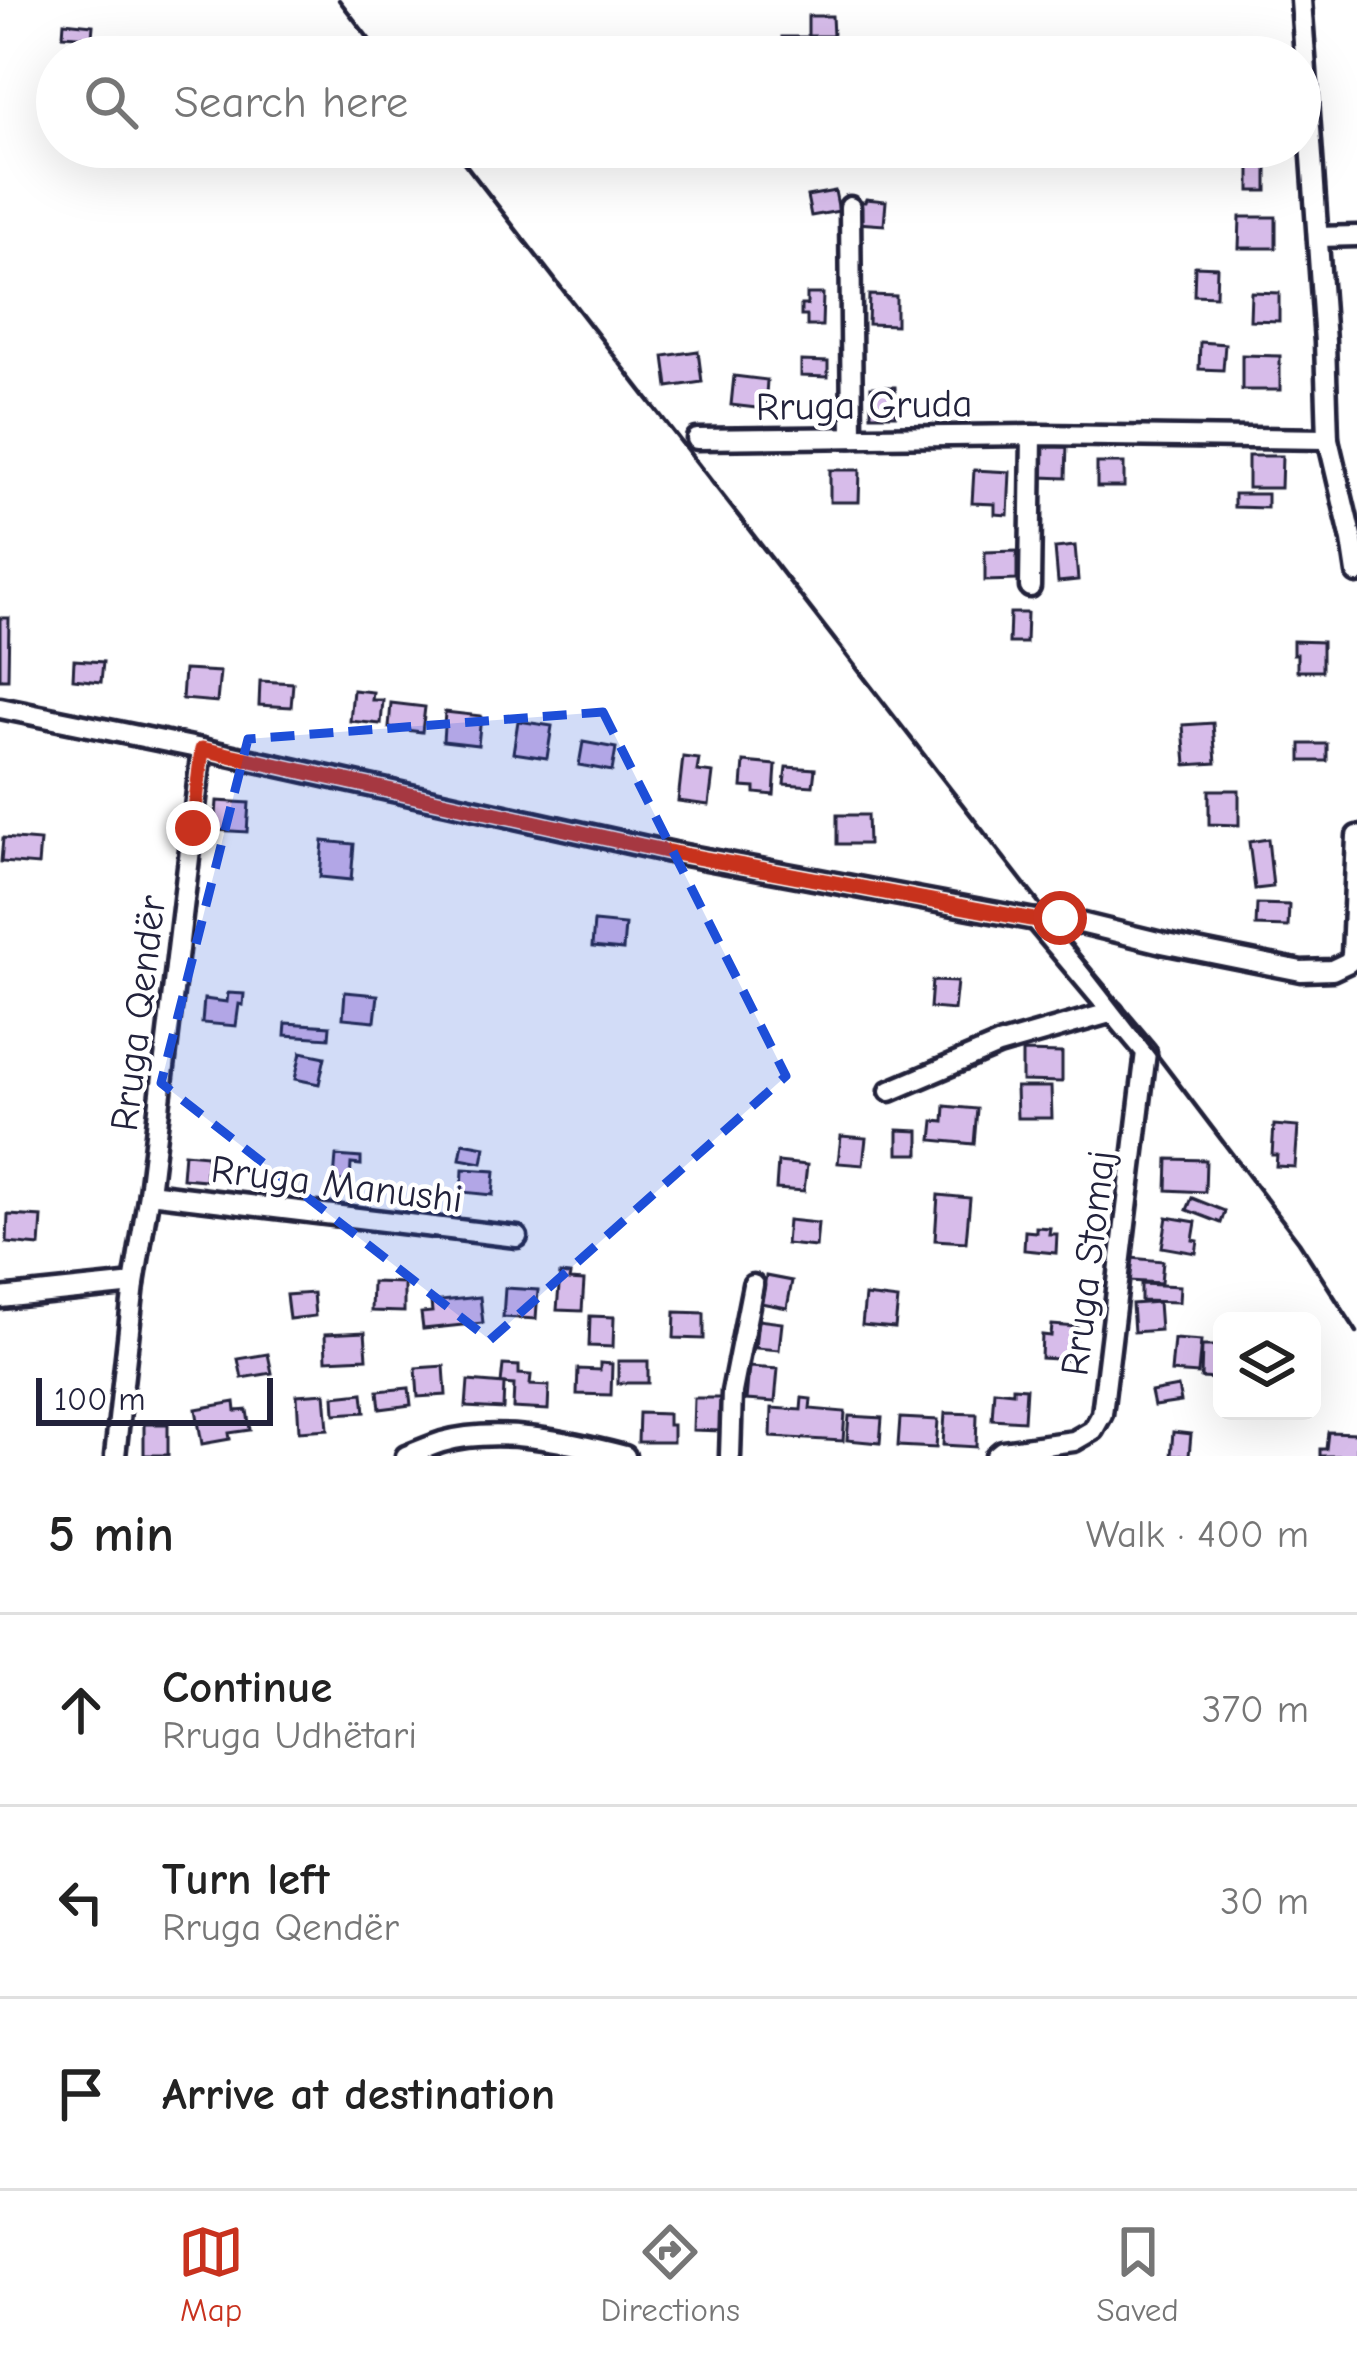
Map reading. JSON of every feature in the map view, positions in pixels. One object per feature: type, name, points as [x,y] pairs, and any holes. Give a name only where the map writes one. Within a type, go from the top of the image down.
[{"type":"street","points":[[1301,0],[1304,36]]},
{"type":"street","points":[[1313,168],[1328,439],[1357,573]]},
{"type":"street","points":[[850,207],[852,437]]},
{"type":"street","points":[[1318,237],[1357,236]]},
{"type":"street","points":[[1030,587],[1032,435]]},
{"type":"street","name":"Rruga Gruda","points":[[698,439],[1032,435],[1328,439]]},
{"type":"street","points":[[0,708],[674,853],[1035,920],[1060,918],[1301,970],[1332,970],[1354,955],[1357,836]]},
{"type":"street","name":"Rruga Qendër","points":[[115,1456],[202,749]]},
{"type":"street","name":"Rruga Stomaj","points":[[996,1456],[1002,1451],[1074,1441],[1093,1430],[1102,1414],[1145,1052],[1035,920]]},
{"type":"street","points":[[890,1091],[998,1046],[1113,1012]]},
{"type":"street","name":"Rruga Manushi","points":[[148,1193],[517,1238]]},
{"type":"street","points":[[0,1298],[134,1283]]},
{"type":"street","points":[[730,1456],[732,1392],[753,1285]]},
{"type":"street","points":[[406,1456],[445,1441],[488,1436],[562,1441],[625,1456]]},
{"type":"highlighted area","points":[[603,712],[786,1076],[490,1340],[161,1083],[248,739]]},
{"type":"building","points":[[808,16],[832,16],[833,36],[808,36]]},
{"type":"building","points":[[64,22],[93,25],[92,36],[63,35]]},
{"type":"building","points":[[1250,168],[1267,168],[1267,191],[1250,191]]},
{"type":"building","points":[[835,191],[839,211],[811,216],[807,196]]},
{"type":"building","points":[[886,201],[884,225],[857,223],[859,202]]},
{"type":"building","points":[[1240,217],[1276,217],[1276,248],[1239,248]]},
{"type":"building","points":[[1195,266],[1217,267],[1216,296],[1194,295]]},
{"type":"building","points":[[1251,292],[1279,293],[1279,321],[1250,320]]},
{"type":"building","points":[[807,294],[823,294],[822,326],[807,326],[807,316],[801,316]]},
{"type":"building","points":[[869,295],[896,296],[896,325],[868,324]]},
{"type":"building","points":[[1200,342],[1225,344],[1223,370],[1199,369]]},
{"type":"building","points":[[698,351],[702,382],[668,387],[664,356]]},
{"type":"building","points":[[1242,355],[1280,356],[1280,390],[1242,390]]},
{"type":"building","points":[[801,361],[828,362],[828,377],[801,376]]},
{"type":"building","points":[[734,376],[767,380],[765,409],[731,405]]},
{"type":"building","points":[[871,387],[895,387],[896,415],[871,415]]},
{"type":"building","points":[[1041,443],[1067,443],[1066,478],[1040,477]]},
{"type":"building","points":[[1248,456],[1282,456],[1281,488],[1248,488]]},
{"type":"building","points":[[1097,463],[1124,463],[1124,487],[1097,487]]},
{"type":"building","points":[[830,470],[860,470],[859,502],[830,502]]},
{"type":"building","points":[[974,470],[1010,472],[1008,515],[995,514],[995,504],[972,503]]},
{"type":"building","points":[[1234,494],[1267,494],[1267,508],[1234,507]]},
{"type":"building","points":[[1075,546],[1078,580],[1058,582],[1055,548]]},
{"type":"building","points":[[1017,551],[1017,580],[985,581],[985,552]]},
{"type":"building","points":[[1010,613],[1027,613],[1026,643],[1009,643]]},
{"type":"building","points":[[0,618],[9,618],[8,679],[0,679]]},
{"type":"building","points":[[1293,641],[1322,642],[1322,671],[1297,671]]},
{"type":"building","points":[[74,660],[103,662],[101,682],[73,679]]},
{"type":"building","points":[[184,670],[220,672],[217,702],[182,699]]},
{"type":"building","points":[[260,681],[293,683],[291,707],[259,705]]},
{"type":"building","points":[[353,690],[373,692],[372,700],[383,700],[381,724],[350,721]]},
{"type":"building","points":[[391,703],[425,707],[422,732],[389,728]]},
{"type":"building","points":[[445,712],[481,716],[478,745],[443,741]]},
{"type":"building","points":[[518,721],[552,726],[547,758],[513,753]]},
{"type":"building","points":[[1213,723],[1216,763],[1186,765],[1183,725]]},
{"type":"building","points":[[583,742],[616,748],[612,771],[579,765]]},
{"type":"building","points":[[1301,744],[1327,744],[1327,761],[1301,761]]},
{"type":"building","points":[[683,757],[699,759],[697,771],[713,773],[709,805],[678,801]]},
{"type":"building","points":[[744,762],[776,765],[774,795],[742,787]]},
{"type":"building","points":[[786,767],[815,769],[813,786],[784,784]]},
{"type":"building","points":[[1209,790],[1239,790],[1239,825],[1209,824]]},
{"type":"building","points":[[217,801],[249,803],[247,832],[215,830]]},
{"type":"building","points":[[837,815],[867,815],[868,844],[837,844]]},
{"type":"building","points":[[3,838],[40,841],[38,865],[1,862]]},
{"type":"building","points":[[1268,839],[1273,887],[1255,889],[1249,842]]},
{"type":"building","points":[[323,841],[354,844],[351,880],[320,877]]},
{"type":"building","points":[[1257,904],[1289,905],[1288,927],[1256,926]]},
{"type":"building","points":[[594,922],[625,925],[623,950],[592,947]]},
{"type":"building","points":[[932,981],[957,982],[954,1010],[930,1008]]},
{"type":"building","points":[[345,992],[378,995],[375,1021],[343,1018]]},
{"type":"building","points":[[228,993],[244,994],[236,1026],[202,1023],[204,999],[227,1002]]},
{"type":"building","points":[[286,1023],[330,1026],[329,1038],[285,1035]]},
{"type":"building","points":[[301,1052],[325,1057],[319,1084],[295,1079]]},
{"type":"building","points":[[1022,1052],[1062,1053],[1062,1082],[1022,1081]]},
{"type":"building","points":[[1016,1087],[1051,1087],[1052,1118],[1017,1118]]},
{"type":"building","points":[[945,1106],[977,1109],[974,1144],[932,1140],[934,1121],[944,1122]]},
{"type":"building","points":[[1274,1125],[1298,1127],[1295,1167],[1276,1166]]},
{"type":"building","points":[[898,1130],[919,1131],[919,1154],[898,1154]]},
{"type":"building","points":[[841,1136],[866,1138],[863,1165],[838,1163]]},
{"type":"building","points":[[463,1143],[485,1147],[482,1163],[460,1159]]},
{"type":"building","points":[[184,1153],[207,1155],[205,1180],[182,1178]]},
{"type":"building","points":[[336,1156],[361,1158],[361,1165],[351,1164],[350,1182],[334,1180]]},
{"type":"building","points":[[1168,1159],[1206,1160],[1205,1192],[1167,1190]]},
{"type":"building","points":[[778,1162],[807,1165],[804,1191],[776,1189]]},
{"type":"building","points":[[463,1169],[495,1171],[493,1195],[462,1192]]},
{"type":"building","points":[[938,1195],[970,1198],[966,1242],[935,1240]]},
{"type":"building","points":[[1192,1198],[1225,1211],[1221,1223],[1187,1210]]},
{"type":"building","points":[[8,1215],[42,1217],[40,1246],[7,1243]]},
{"type":"building","points":[[1167,1217],[1196,1222],[1196,1253],[1162,1247]]},
{"type":"building","points":[[788,1220],[818,1223],[816,1247],[786,1244]]},
{"type":"building","points":[[1036,1227],[1057,1234],[1056,1253],[1024,1250],[1025,1231],[1036,1232]]},
{"type":"building","points":[[1131,1258],[1163,1261],[1161,1283],[1129,1281]]},
{"type":"building","points":[[560,1274],[584,1281],[582,1311],[557,1310]]},
{"type":"building","points":[[766,1276],[792,1281],[787,1308],[761,1303]]},
{"type":"building","points":[[372,1282],[404,1283],[404,1312],[371,1311]]},
{"type":"building","points":[[1141,1284],[1180,1286],[1179,1302],[1141,1301]]},
{"type":"building","points":[[505,1288],[538,1290],[536,1319],[503,1317]]},
{"type":"building","points":[[313,1293],[315,1316],[289,1319],[286,1295]]},
{"type":"building","points":[[865,1296],[898,1300],[895,1328],[862,1325]]},
{"type":"building","points":[[480,1297],[483,1323],[423,1329],[421,1313],[432,1312],[431,1302]]},
{"type":"building","points":[[1158,1302],[1160,1330],[1134,1332],[1132,1304]]},
{"type":"building","points":[[675,1312],[704,1313],[704,1339],[674,1338]]},
{"type":"building","points":[[590,1316],[614,1317],[613,1347],[589,1346]]},
{"type":"building","points":[[758,1320],[782,1323],[779,1350],[755,1348]]},
{"type":"building","points":[[1052,1325],[1077,1327],[1074,1360],[1041,1358],[1042,1335],[1051,1336]]},
{"type":"building","points":[[365,1332],[367,1358],[326,1360],[325,1334]]},
{"type":"building","points":[[1174,1339],[1201,1341],[1198,1374],[1171,1372]]},
{"type":"building","points":[[1202,1346],[1213,1346],[1213,1379],[1201,1378]]},
{"type":"building","points":[[268,1354],[272,1373],[242,1378],[238,1359]]},
{"type":"building","points":[[618,1361],[648,1361],[648,1383],[618,1383]]},
{"type":"building","points":[[600,1363],[612,1364],[611,1395],[577,1394],[578,1369],[600,1370]]},
{"type":"building","points":[[503,1365],[519,1366],[519,1374],[531,1375],[530,1385],[549,1386],[548,1410],[513,1408],[514,1385],[501,1384]]},
{"type":"building","points":[[444,1366],[446,1395],[418,1397],[416,1368]]},
{"type":"building","points":[[749,1367],[778,1369],[775,1402],[746,1400]]},
{"type":"building","points":[[468,1381],[504,1384],[503,1409],[466,1407]]},
{"type":"building","points":[[1013,1387],[1026,1388],[1024,1421],[992,1419],[994,1390],[1013,1392]]},
{"type":"building","points":[[1178,1387],[1181,1402],[1154,1406],[1151,1392]]},
{"type":"building","points":[[409,1388],[411,1405],[380,1409],[378,1391]]},
{"type":"building","points":[[325,1393],[328,1429],[299,1431],[297,1395]]},
{"type":"building","points":[[363,1393],[365,1412],[335,1414],[334,1396]]},
{"type":"building","points":[[694,1398],[721,1398],[721,1431],[693,1430]]},
{"type":"building","points":[[802,1398],[811,1399],[810,1409],[845,1412],[843,1441],[771,1437],[772,1408],[801,1410]]},
{"type":"building","points":[[235,1402],[236,1411],[247,1410],[250,1430],[202,1444],[196,1409]]},
{"type":"building","points":[[639,1413],[668,1414],[673,1442],[638,1442]]},
{"type":"building","points":[[945,1413],[977,1414],[976,1447],[943,1445]]},
{"type":"building","points":[[849,1416],[882,1418],[880,1443],[847,1440]]},
{"type":"building","points":[[900,1418],[938,1420],[936,1448],[898,1446]]},
{"type":"building","points":[[144,1424],[168,1424],[168,1455],[144,1455]]},
{"type":"building","points":[[1173,1432],[1191,1434],[1189,1456],[1171,1456]]},
{"type":"building","points":[[1328,1432],[1357,1433],[1357,1456],[1320,1456]]},
{"type":"railway","points":[[339,0],[367,36]]},
{"type":"railway","points":[[468,168],[1147,1042],[1299,1242],[1357,1332]]},
{"type":"route","points":[[193,828],[202,749],[674,853],[1035,920],[1060,918]]}]
